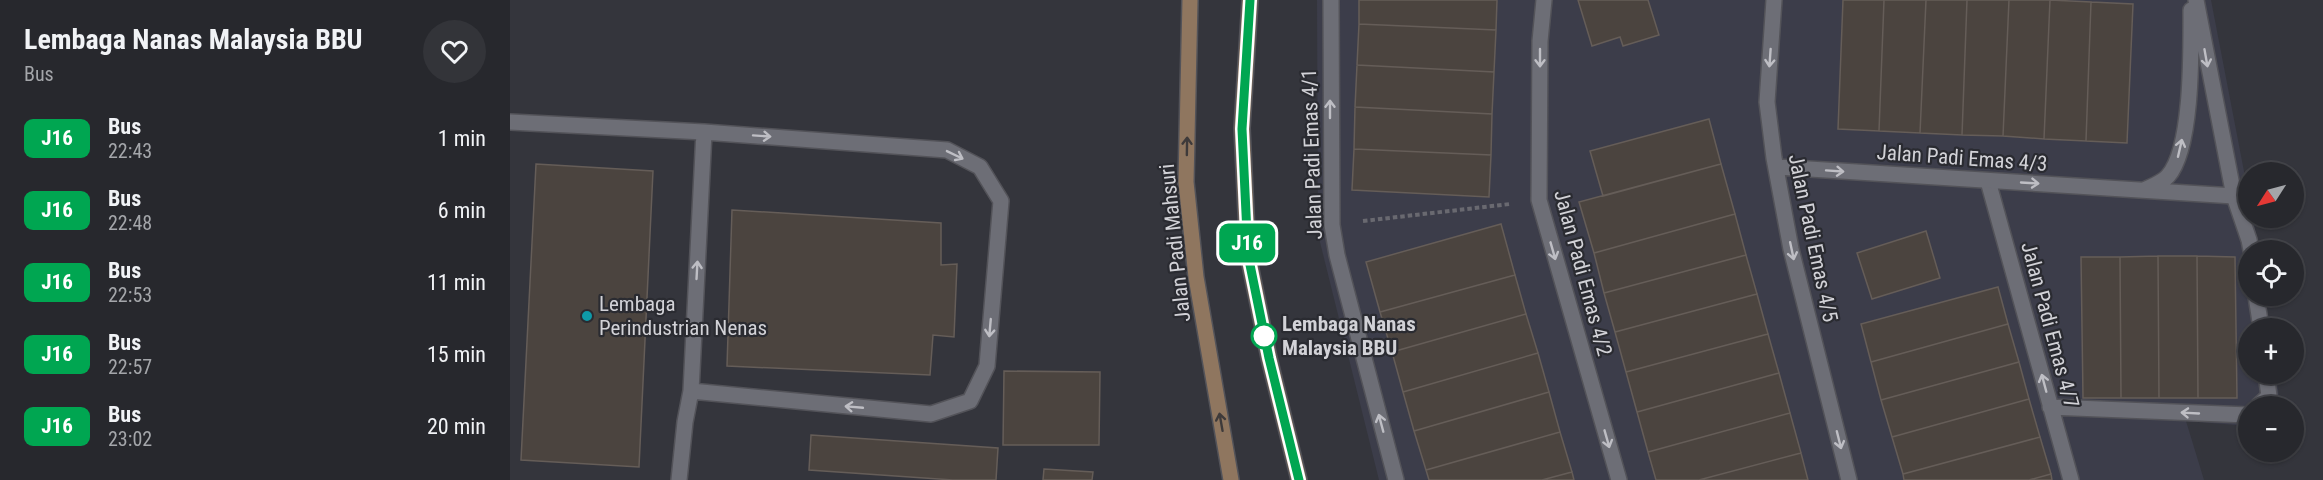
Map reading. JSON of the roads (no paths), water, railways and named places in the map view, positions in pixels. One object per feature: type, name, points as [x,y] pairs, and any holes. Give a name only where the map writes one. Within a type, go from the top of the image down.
[{"type":"main road","name":"Jalan Padi Mahsuri","points":[[1190,0],[1186,182],[1196,276],[1231,480]]},
{"type":"main road","points":[[1250,0],[1242,129],[1248,255],[1269,358],[1299,480]]},
{"type":"street","name":"Jalan Padi Emas 4/1","points":[[1331,0],[1332,225],[1337,255],[1396,480]]},
{"type":"street","name":"Jalan Padi Emas 4/2","points":[[1544,0],[1540,41],[1539,200],[1618,480]]},
{"type":"street","name":"Jalan Padi Emas 4/5","points":[[1774,0],[1767,102],[1777,167],[1791,249],[1849,480]]},
{"type":"street","points":[[2144,190],[2167,178],[2176,164],[2192,81],[2191,0]]},
{"type":"street","points":[[2196,0],[2234,196],[2249,240]]},
{"type":"street","points":[[510,122],[704,132],[947,150],[980,167],[1001,201],[987,366],[970,401],[931,414],[691,391]]},
{"type":"street","points":[[679,480],[685,422],[691,391],[704,132]]},
{"type":"street","name":"Jalan Padi Emas 4/3","points":[[1777,167],[2234,196]]},
{"type":"street","name":"Jalan Padi Emas 4/7","points":[[1988,181],[2071,480]]},
{"type":"street","points":[[2050,407],[2238,415]]},
{"type":"place","name":"Lembaga Perindustrian Nenas","points":[[587,316]]},
{"type":"place","name":"Lembaga Nanas Malaysia BBU","points":[[1264,336]]}]
